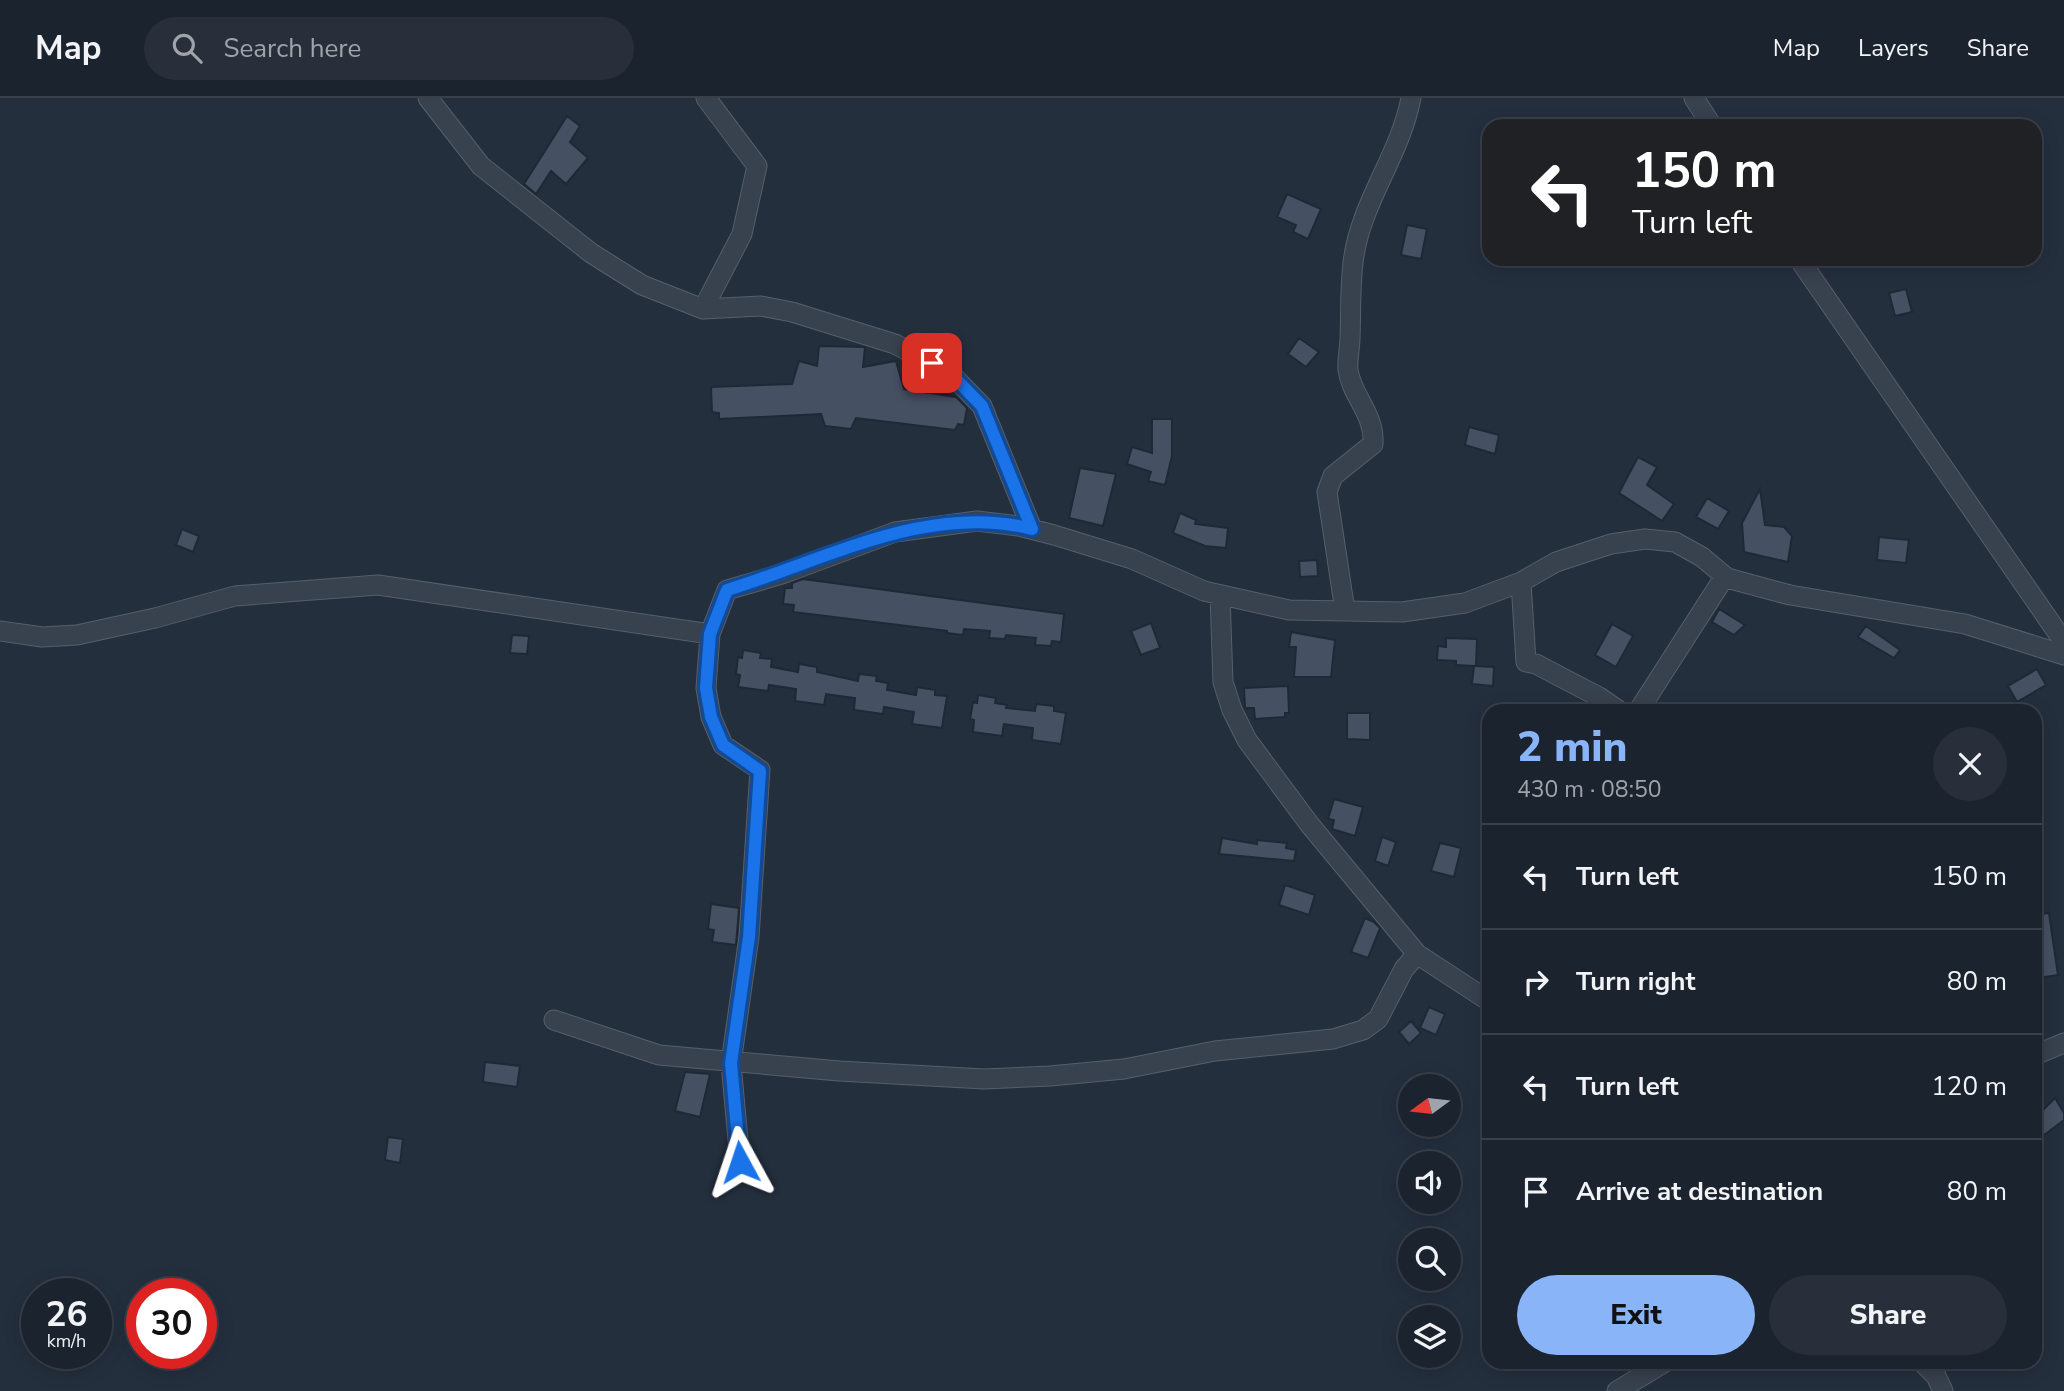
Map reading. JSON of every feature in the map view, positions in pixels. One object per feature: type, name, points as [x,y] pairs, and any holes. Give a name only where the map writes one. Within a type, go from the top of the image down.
[{"type":"street","points":[[428,98],[481,166],[591,253],[642,285],[703,309],[761,306],[792,312],[895,344],[950,373],[982,406],[1032,529]]},
{"type":"street","points":[[703,309],[742,234],[757,166],[706,98]]},
{"type":"street","points":[[1345,611],[1328,492],[1333,475],[1373,444],[1374,430],[1353,387],[1348,368],[1353,261],[1368,209],[1406,126],[1411,98]]},
{"type":"street","points":[[1694,98],[1708,119]]},
{"type":"street","points":[[1804,266],[2064,642]]},
{"type":"street","points":[[740,1162],[731,1063],[749,937],[760,771],[723,745],[711,717],[706,688],[710,634],[727,590],[782,574],[895,532],[977,521],[1032,529],[1132,559],[1204,591],[1289,610],[1402,612],[1465,603],[1521,582],[1556,562],[1611,544],[1645,539],[1675,542],[1702,557],[1725,576],[1790,595],[1965,624],[2064,655]]},
{"type":"street","points":[[1643,704],[1725,576]]},
{"type":"street","points":[[1521,582],[1526,662],[1536,664],[1610,704]]},
{"type":"street","points":[[0,631],[42,637],[77,635],[155,618],[235,596],[378,584],[710,634]]},
{"type":"street","points":[[1220,595],[1223,682],[1232,710],[1247,740],[1311,825],[1417,954],[1482,996]]},
{"type":"street","points":[[554,1020],[659,1055],[731,1063],[984,1079],[1124,1069],[1214,1051],[1333,1039],[1363,1030],[1378,1019],[1404,969],[1417,954]]},
{"type":"street","points":[[2042,1052],[2064,1043]]},
{"type":"street","points":[[1617,1391],[1653,1369]]},
{"type":"street","points":[[1929,1369],[1936,1376],[1943,1391]]},
{"type":"building","points":[[567,116],[580,126],[570,142],[588,158],[566,184],[551,171],[536,194],[524,184]]},
{"type":"building","points":[[1287,194],[1321,209],[1308,239],[1293,232],[1296,225],[1277,217]]},
{"type":"building","points":[[1407,225],[1427,229],[1421,259],[1401,255]]},
{"type":"building","points":[[1906,289],[1912,312],[1895,316],[1889,293]]},
{"type":"building","points":[[1299,338],[1319,352],[1306,367],[1288,354]]},
{"type":"building","points":[[819,346],[865,347],[863,367],[896,361],[904,389],[956,397],[967,408],[964,425],[958,424],[955,430],[856,418],[851,429],[825,426],[821,414],[719,419],[719,413],[712,412],[711,387],[792,384],[799,361],[817,366]]},
{"type":"building","points":[[1152,419],[1172,419],[1172,456],[1165,485],[1148,481],[1151,472],[1127,464],[1132,447],[1152,453]]},
{"type":"building","points":[[1469,427],[1499,435],[1495,454],[1465,445]]},
{"type":"building","points":[[1638,457],[1657,467],[1647,485],[1674,504],[1662,521],[1619,493]]},
{"type":"building","points":[[1080,468],[1116,474],[1103,526],[1069,518]]},
{"type":"building","points":[[1760,489],[1765,525],[1784,527],[1792,536],[1788,562],[1744,552],[1742,523]]},
{"type":"building","points":[[1707,498],[1729,511],[1718,529],[1696,517]]},
{"type":"building","points":[[1180,513],[1196,520],[1195,524],[1228,528],[1226,548],[1205,546],[1173,533]]},
{"type":"building","points":[[182,529],[199,536],[193,552],[176,545]]},
{"type":"building","points":[[1879,537],[1909,540],[1906,563],[1877,560]]},
{"type":"building","points":[[1317,560],[1318,576],[1300,577],[1299,561]]},
{"type":"building","points":[[803,579],[1064,614],[1061,642],[1052,641],[1051,646],[1035,645],[1036,638],[1006,635],[1005,639],[989,638],[990,631],[964,629],[963,635],[793,612],[794,605],[783,604],[785,588],[792,588],[792,583]]},
{"type":"building","points":[[1719,609],[1745,625],[1734,635],[1712,622]]},
{"type":"building","points":[[1151,623],[1160,648],[1141,655],[1131,631]]},
{"type":"building","points":[[1612,624],[1633,636],[1616,667],[1595,655]]},
{"type":"building","points":[[1866,626],[1900,650],[1894,658],[1858,637]]},
{"type":"building","points":[[1291,632],[1335,640],[1331,677],[1294,677],[1296,647],[1289,647]]},
{"type":"building","points":[[512,635],[529,636],[527,654],[510,653]]},
{"type":"building","points":[[1446,638],[1477,639],[1476,666],[1494,667],[1493,686],[1472,684],[1474,666],[1437,660],[1438,646],[1446,647]]},
{"type":"building","points":[[743,650],[761,653],[760,658],[772,659],[771,667],[798,672],[799,664],[817,667],[817,672],[858,681],[859,674],[877,676],[876,681],[888,683],[887,690],[916,695],[917,687],[935,690],[935,695],[947,696],[942,728],[912,724],[914,712],[884,707],[883,714],[854,710],[855,698],[826,694],[824,705],[795,701],[796,689],[769,685],[768,691],[738,687],[738,657],[742,658]]},
{"type":"building","points":[[2037,669],[2046,685],[2017,702],[2008,686]]},
{"type":"building","points":[[1288,686],[1289,713],[1285,713],[1285,717],[1255,719],[1254,708],[1245,708],[1244,688]]},
{"type":"building","points":[[978,695],[996,698],[995,703],[1007,705],[1006,708],[1035,711],[1036,704],[1054,706],[1054,711],[1066,713],[1061,744],[1032,740],[1033,728],[1004,724],[1002,736],[973,732],[974,720],[970,719],[973,702],[977,703]]},
{"type":"building","points":[[1347,713],[1370,713],[1370,740],[1347,739]]},
{"type":"building","points":[[1334,799],[1363,807],[1355,836],[1332,829],[1334,820],[1328,819]]},
{"type":"building","points":[[1382,837],[1396,842],[1388,866],[1375,861]]},
{"type":"building","points":[[1222,838],[1257,844],[1257,840],[1287,843],[1286,848],[1296,850],[1294,861],[1219,854]]},
{"type":"building","points":[[1440,843],[1461,848],[1454,877],[1431,871]]},
{"type":"building","points":[[1285,885],[1315,895],[1309,915],[1279,905]]},
{"type":"building","points":[[711,904],[739,908],[736,945],[712,942],[714,930],[708,929]]},
{"type":"building","points":[[2049,913],[2058,975],[2042,978],[2042,914]]},
{"type":"building","points":[[1365,918],[1380,928],[1368,958],[1351,952]]},
{"type":"building","points":[[1429,1007],[1445,1014],[1436,1035],[1420,1028]]},
{"type":"building","points":[[1411,1021],[1421,1033],[1409,1044],[1399,1032]]},
{"type":"building","points":[[485,1062],[520,1066],[517,1087],[483,1082]]},
{"type":"building","points":[[685,1072],[710,1074],[700,1117],[675,1111]]},
{"type":"building","points":[[2055,1098],[2064,1113],[2064,1120],[2042,1137],[2042,1111]]},
{"type":"building","points":[[388,1137],[403,1139],[400,1163],[385,1160]]},
{"type":"route","points":[[740,1162],[731,1063],[749,937],[760,771],[723,745],[711,717],[706,688],[711,626],[727,590],[782,574],[895,532],[977,521],[1032,529],[982,406],[950,373],[932,363]]}]
